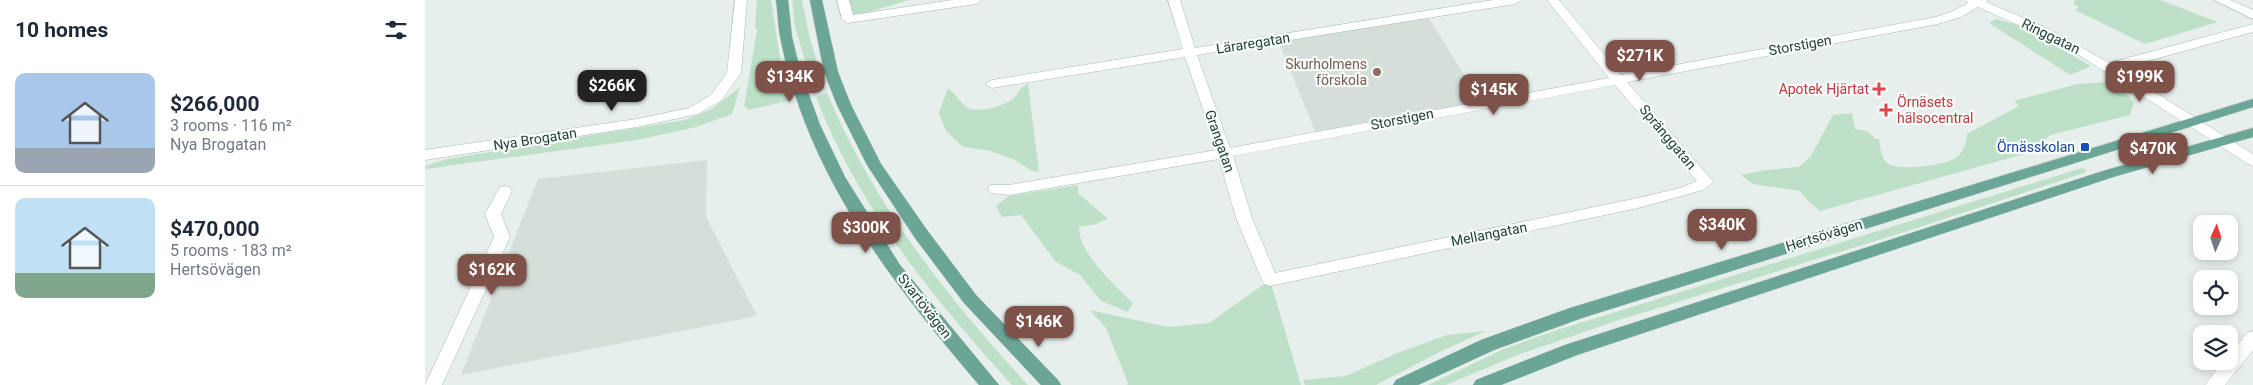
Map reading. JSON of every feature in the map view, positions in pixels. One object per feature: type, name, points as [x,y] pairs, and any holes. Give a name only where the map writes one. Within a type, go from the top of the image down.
[{"type":"main road","name":"Svartövägen","points":[[782,0],[787,41],[798,82],[809,114],[834,169],[883,253],[941,328],[990,385]]},
{"type":"main road","points":[[816,0],[831,72],[844,105],[874,165],[921,234],[970,299],[1052,385]]},
{"type":"main road","name":"Hertsövägen","points":[[1402,385],[1465,353],[1513,334],[1576,313],[2253,104]]},
{"type":"main road","points":[[1482,385],[1571,350],[2108,174],[2253,132]]},
{"type":"street","name":"Nya Brogatan","points":[[425,156],[637,123],[693,111],[716,98],[734,73],[741,0]]},
{"type":"street","points":[[843,0],[848,19],[976,0]]},
{"type":"street","name":"Grangatan","points":[[1174,0],[1189,53],[1225,153],[1245,218],[1270,280]]},
{"type":"street","name":"Läraregatan","points":[[992,84],[1515,0]]},
{"type":"street","name":"Spränggatan","points":[[1553,0],[1646,114],[1706,182]]},
{"type":"street","points":[[2221,0],[2253,16]]},
{"type":"street","name":"Storstigen","points":[[995,189],[1009,190],[1225,153],[1938,20],[1957,14],[1977,1]]},
{"type":"street","name":"Ringgatan","points":[[1977,1],[2066,42],[2109,67],[2253,161]]},
{"type":"street","points":[[2109,67],[2253,28]]},
{"type":"street","name":"Mellangatan","points":[[1270,280],[1389,252],[1621,206],[1688,190],[1706,182]]},
{"type":"street","points":[[433,385],[502,237],[493,214],[505,191]]},
{"type":"street","points":[[2214,385],[2253,338]]},
{"type":"shaded area","name":"Skurholmens förskola","points":[[1427,15],[1482,104],[1317,136],[1278,40]]},
{"type":"shaded area","points":[[707,160],[706,217],[757,316],[461,375],[538,179]]},
{"type":"green space","points":[[757,0],[771,0],[780,58],[791,100],[749,110],[744,106],[757,30],[755,28]]},
{"type":"green space","points":[[792,0],[802,0],[809,35],[825,89],[815,93],[795,27]]},
{"type":"green space","points":[[849,0],[909,0],[849,18]]},
{"type":"green space","points":[[2075,0],[2160,0],[2218,22],[2145,44],[2075,10],[2079,7],[2074,4]]},
{"type":"green space","points":[[1996,19],[2018,25],[2091,66],[2070,75],[1989,23]]},
{"type":"green space","points":[[2110,82],[2120,88],[2134,102],[2130,115],[2050,135],[2031,152],[1820,211],[1800,191],[1753,184],[1741,175],[1765,170],[1799,167],[1811,156],[1833,115],[1852,113],[1855,129],[1867,131],[1876,139],[1879,139],[1884,159],[1890,165],[1922,167],[1934,165],[1954,159],[1959,155],[1965,145],[1967,134],[2019,106],[2014,101],[2077,84]]},
{"type":"green space","points":[[1028,84],[1039,172],[1032,171],[1015,160],[991,151],[963,147],[946,131],[939,113],[948,88],[969,109],[982,110],[1010,101],[1021,88]]},
{"type":"green space","points":[[740,87],[732,114],[696,127],[637,140],[425,169],[425,166],[447,159],[685,120],[712,109]]},
{"type":"green space","points":[[827,93],[867,173],[914,248],[969,318],[1028,385],[1012,385],[954,319],[900,250],[853,176],[833,137],[816,97]]},
{"type":"green space","points":[[2082,168],[2087,170],[2084,173],[1911,230],[1616,321],[1520,354],[1446,385],[1428,385],[1504,349],[1554,331]]},
{"type":"green space","points":[[1078,185],[1078,193],[1107,218],[1107,220],[1097,224],[1079,227],[1080,237],[1091,258],[1099,268],[1133,303],[1128,312],[1101,301],[1080,275],[1056,262],[1021,215],[1002,217],[996,206],[1009,196]]},
{"type":"green space","points":[[1270,280],[1301,385],[1127,385],[1128,383],[1106,328],[1090,310],[1168,327],[1209,323]]},
{"type":"green space","points":[[1486,331],[1376,385],[1305,385],[1303,380],[1346,376],[1397,353],[1447,335]]},
{"type":"place","name":"Skurholmens förskola","points":[[1377,72]]},
{"type":"place","name":"Apotek Hjärtat","points":[[1879,89]]},
{"type":"place","name":"Örnäsets hälsocentral","points":[[1886,110]]},
{"type":"place","name":"Örnässkolan","points":[[2085,147]]}]
